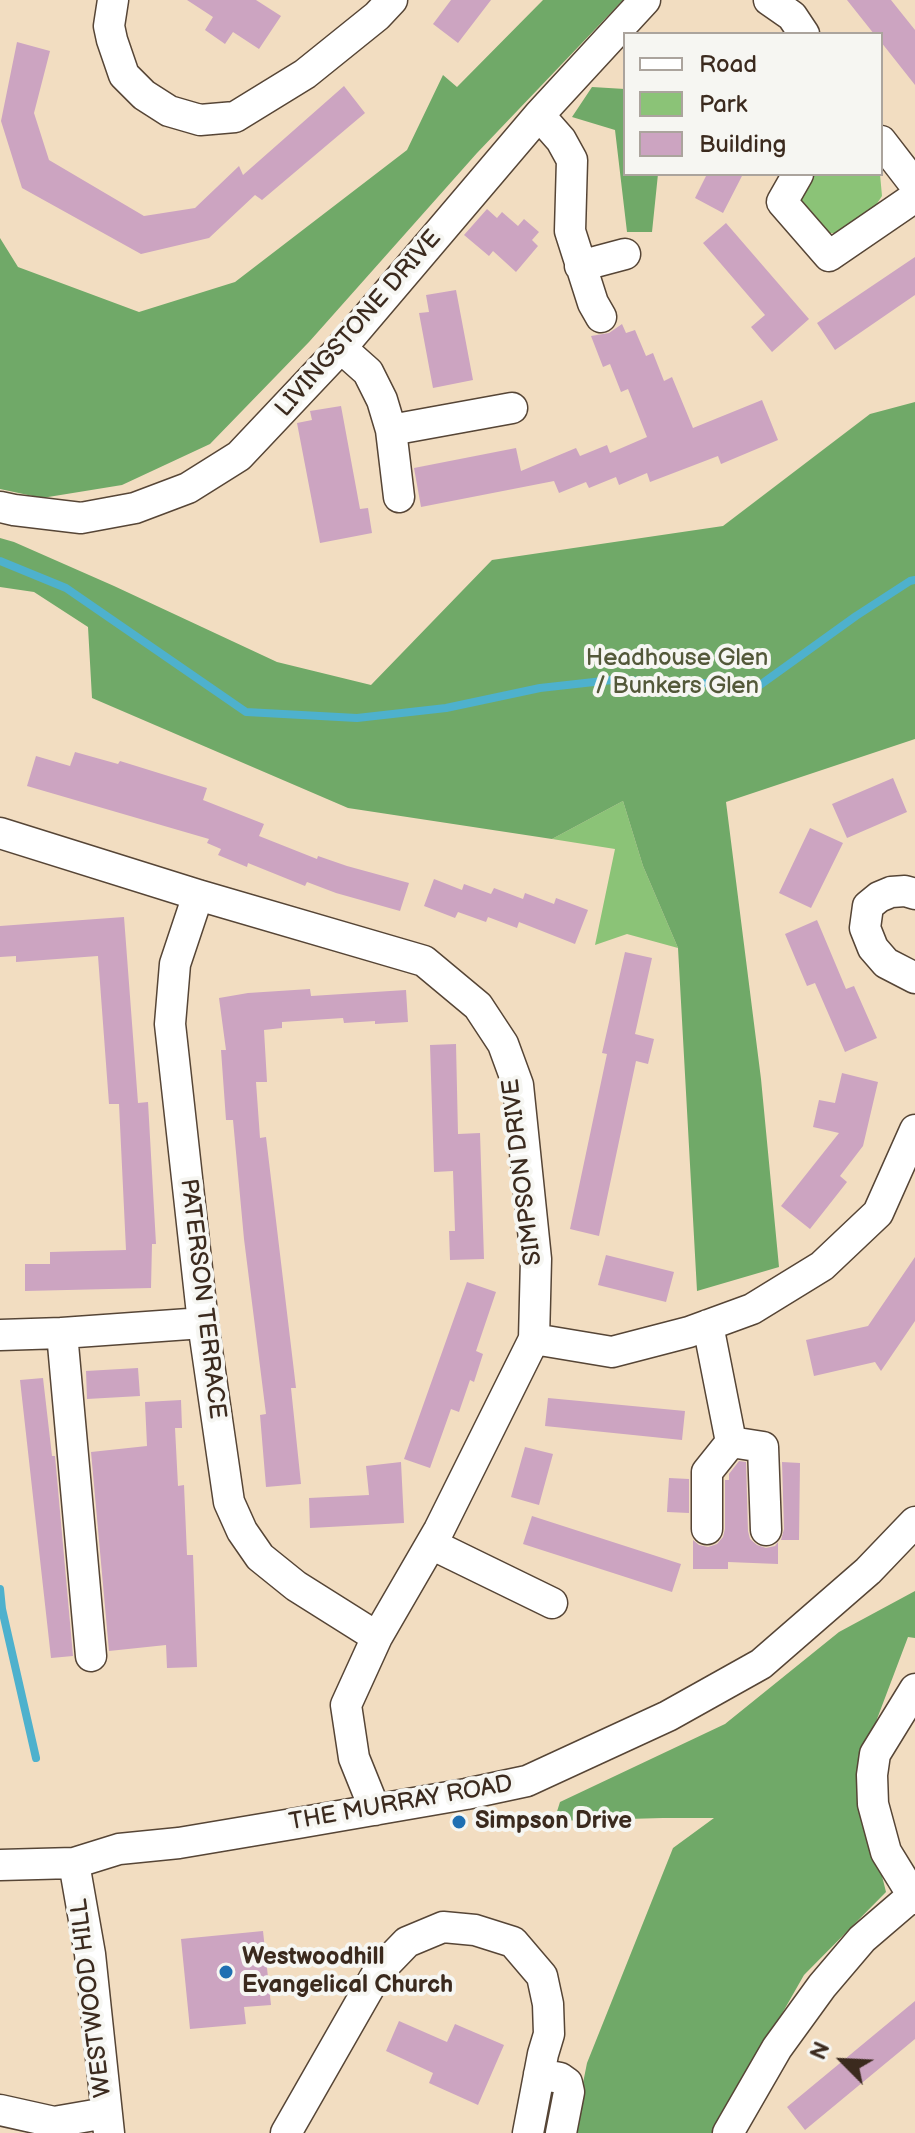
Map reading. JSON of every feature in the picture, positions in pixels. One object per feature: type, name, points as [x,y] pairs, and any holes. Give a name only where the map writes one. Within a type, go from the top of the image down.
[{"type":"street","points":[[113,0],[109,26],[124,75],[144,95],[169,111],[200,120],[235,117],[305,74],[377,16],[392,0]]},
{"type":"street","name":"LIVINGSTONE DRIVE","points":[[0,507],[81,518],[135,508],[188,488],[239,456],[341,348],[539,115],[645,0]]},
{"type":"street","points":[[769,0],[792,16],[803,32]]},
{"type":"street","points":[[539,115],[561,140],[572,160],[570,231],[593,303],[601,317]]},
{"type":"street","points":[[883,144],[915,185]]},
{"type":"street","points":[[797,176],[782,202],[829,256],[915,197]]},
{"type":"street","points":[[580,266],[625,254]]},
{"type":"street","points":[[341,348],[368,372],[382,400],[391,430],[399,497]]},
{"type":"street","points":[[391,430],[512,408]]},
{"type":"street","name":"SIMPSON DRIVE","points":[[0,833],[424,961],[478,1006],[503,1044],[518,1085],[536,1259],[534,1339],[431,1544],[377,1637],[346,1705],[354,1758],[375,1810]]},
{"type":"street","points":[[915,894],[891,892],[879,897],[868,906],[865,928],[873,948],[886,963],[915,978]]},
{"type":"street","name":"PATERSON TERRACE","points":[[198,895],[175,964],[170,1024],[203,1323],[229,1502],[242,1531],[260,1557],[296,1586],[377,1637]]},
{"type":"street","points":[[534,1339],[612,1352],[689,1332],[752,1309],[822,1266],[878,1213],[915,1130]]},
{"type":"street","points":[[0,1335],[203,1323]]},
{"type":"street","points":[[707,1529],[707,1472],[731,1442],[708,1325]]},
{"type":"street","points":[[62,1333],[91,1656]]},
{"type":"street","points":[[731,1442],[763,1447],[766,1530]]},
{"type":"street","name":"THE MURRAY ROAD","points":[[0,1865],[74,1863],[119,1849],[179,1843],[527,1781],[668,1716],[761,1664],[868,1571],[915,1522]]},
{"type":"street","points":[[431,1544],[552,1603]]},
{"type":"street","points":[[728,2133],[777,2048],[822,1986],[862,1939],[913,1898],[886,1852],[873,1804],[872,1775],[875,1754],[915,1689]]},
{"type":"street","name":"WESTWOOD HILL","points":[[74,1863],[90,1954],[107,2123]]},
{"type":"street","points":[[286,2133],[378,1972],[407,1942],[443,1927],[475,1930],[513,1942],[542,1976],[548,2004],[549,2034],[528,2133]]},
{"type":"street","points":[[539,2074],[560,2078],[567,2083],[569,2092],[561,2133]]},
{"type":"street","points":[[0,2110],[54,2122],[107,2123]]},
{"type":"green space","points":[[543,0],[623,0],[477,153],[309,342],[210,444],[122,485],[42,498],[0,489],[0,238],[18,267],[139,312],[235,282],[407,150],[443,75],[457,87]]},
{"type":"green space","points":[[592,87],[623,89],[623,176],[658,176],[652,232],[627,232],[615,130],[572,117]]},
{"type":"green space","points":[[810,176],[880,176],[882,196],[872,211],[837,233],[825,233],[802,208],[800,196]]},
{"type":"green space","name":"Headhouse Glen / Bunkers Glen","points":[[915,402],[915,739],[726,802],[761,1079],[779,1267],[697,1291],[678,948],[643,866],[623,801],[552,839],[348,808],[92,698],[88,627],[34,592],[0,587],[0,538],[114,586],[277,662],[371,685],[492,560],[723,526],[870,414]]},
{"type":"green space","points":[[623,801],[643,866],[678,948],[627,934],[595,945],[615,849],[552,839]]},
{"type":"green space","points":[[915,1591],[915,1638],[908,1637],[877,1719],[860,1787],[886,1892],[804,1975],[714,2133],[573,2133],[587,2063],[673,1848],[714,1818],[554,1821],[560,1802],[725,1724],[839,1632]]},
{"type":"building","points":[[187,0],[256,0],[281,16],[259,49],[233,32],[225,44],[205,30],[213,17]]},
{"type":"building","points":[[451,0],[491,0],[458,43],[433,24]]},
{"type":"building","points":[[847,0],[891,0],[915,30],[915,85],[883,45],[883,32],[872,32]]},
{"type":"building","points":[[17,42],[50,51],[34,113],[49,160],[144,216],[195,208],[239,166],[243,175],[344,86],[365,113],[262,200],[255,195],[209,238],[141,254],[22,188],[1,121]]},
{"type":"building","points":[[706,176],[742,176],[723,213],[695,198]]},
{"type":"building","points":[[487,209],[497,218],[502,212],[518,226],[524,219],[539,232],[532,240],[538,246],[516,272],[493,251],[489,256],[464,235]]},
{"type":"building","points":[[726,223],[809,319],[772,352],[751,327],[765,315],[703,243]]},
{"type":"building","points":[[915,257],[915,295],[835,350],[817,323]]},
{"type":"building","points":[[456,290],[473,380],[433,388],[419,313],[429,312],[426,295]]},
{"type":"building","points":[[622,324],[626,333],[635,330],[646,356],[653,353],[664,381],[672,377],[693,428],[762,400],[778,440],[721,464],[718,456],[650,482],[647,473],[619,485],[616,477],[589,488],[586,482],[559,493],[554,481],[421,507],[414,468],[516,448],[521,471],[576,448],[580,456],[607,445],[610,453],[647,437],[628,389],[621,392],[610,364],[603,367],[591,336],[609,333]]},
{"type":"building","points":[[341,406],[360,509],[368,508],[372,533],[320,543],[297,423],[312,420],[310,411]]},
{"type":"building","points":[[75,752],[118,764],[120,761],[207,788],[203,800],[264,824],[259,836],[317,859],[318,856],[409,883],[400,911],[307,882],[305,886],[248,863],[247,867],[218,855],[221,849],[207,843],[209,839],[27,786],[36,756],[70,766]]},
{"type":"building","points":[[893,778],[907,812],[847,838],[832,804]]},
{"type":"building","points":[[810,828],[843,843],[811,908],[779,893]]},
{"type":"building","points":[[434,879],[462,890],[464,884],[491,894],[494,888],[523,899],[525,893],[554,904],[556,898],[588,910],[575,944],[519,922],[517,928],[488,917],[486,922],[458,912],[455,918],[424,906]]},
{"type":"building","points":[[124,917],[138,1103],[148,1102],[156,1244],[152,1244],[151,1288],[25,1291],[25,1264],[50,1264],[50,1252],[126,1250],[119,1104],[109,1104],[98,956],[16,962],[16,956],[0,957],[0,926]]},
{"type":"building","points":[[817,920],[846,989],[854,986],[877,1038],[845,1052],[815,983],[807,986],[785,934]]},
{"type":"building","points":[[625,952],[652,958],[635,1034],[654,1039],[648,1064],[636,1061],[599,1236],[570,1229],[607,1054],[602,1053]]},
{"type":"building","points":[[310,989],[311,996],[406,990],[408,1022],[344,1023],[343,1018],[282,1022],[282,1028],[264,1030],[267,1082],[256,1082],[260,1138],[266,1137],[296,1388],[291,1388],[301,1484],[266,1487],[260,1415],[266,1414],[233,1120],[226,1120],[221,1050],[226,1050],[219,998]]},
{"type":"building","points":[[456,1044],[458,1134],[480,1133],[484,1259],[450,1260],[449,1231],[455,1231],[453,1171],[434,1172],[430,1045]]},
{"type":"building","points":[[842,1073],[878,1082],[863,1146],[840,1176],[847,1182],[810,1229],[781,1206],[839,1133],[813,1127],[819,1100],[835,1103]]},
{"type":"building","points":[[606,1255],[674,1272],[666,1302],[598,1285]]},
{"type":"building","points":[[915,1257],[915,1321],[881,1371],[875,1362],[814,1376],[806,1340],[868,1326]]},
{"type":"building","points":[[467,1282],[496,1292],[476,1351],[483,1354],[474,1382],[470,1380],[459,1412],[451,1409],[430,1468],[404,1459]]},
{"type":"building","points":[[138,1368],[140,1396],[87,1399],[86,1371]]},
{"type":"building","points":[[43,1378],[52,1456],[55,1456],[73,1656],[51,1658],[20,1380]]},
{"type":"building","points":[[548,1398],[685,1411],[682,1440],[545,1426]]},
{"type":"building","points":[[181,1400],[182,1428],[175,1428],[178,1486],[184,1485],[187,1555],[193,1555],[197,1667],[167,1668],[166,1645],[109,1651],[91,1452],[147,1446],[145,1402]]},
{"type":"building","points":[[525,1447],[553,1454],[539,1505],[511,1497]]},
{"type":"building","points":[[739,1461],[746,1462],[750,1539],[766,1548],[778,1542],[778,1564],[728,1562],[728,1569],[693,1569],[693,1540],[708,1547],[717,1544],[723,1537],[725,1480],[729,1480],[729,1474]]},
{"type":"building","points":[[401,1462],[404,1523],[310,1528],[309,1498],[369,1495],[366,1466]]},
{"type":"building","points":[[782,1462],[800,1463],[799,1540],[781,1540],[784,1529]]},
{"type":"building","points":[[669,1478],[689,1479],[689,1513],[667,1512]]},
{"type":"building","points":[[532,1516],[681,1564],[672,1592],[523,1544]]},
{"type":"building","name":"Westwoodhill Evangelical Church","points":[[263,1931],[271,2005],[244,2007],[246,2024],[190,2029],[181,1939]]},
{"type":"building","points":[[915,2001],[915,2039],[805,2130],[787,2107]]},
{"type":"building","points":[[399,2021],[447,2042],[455,2024],[504,2045],[478,2105],[429,2083],[433,2073],[386,2051]]},
{"type":"waterway","points":[[0,561],[66,588],[246,712],[357,718],[446,708],[540,688],[612,680],[760,685],[856,616],[915,580]]},
{"type":"waterway","points":[[0,1589],[36,1758]]},
{"type":"place","name":"Simpson Drive","points":[[459,1822]]},
{"type":"place","name":"Westwoodhill Evangelical Church","points":[[226,1972]]}]
